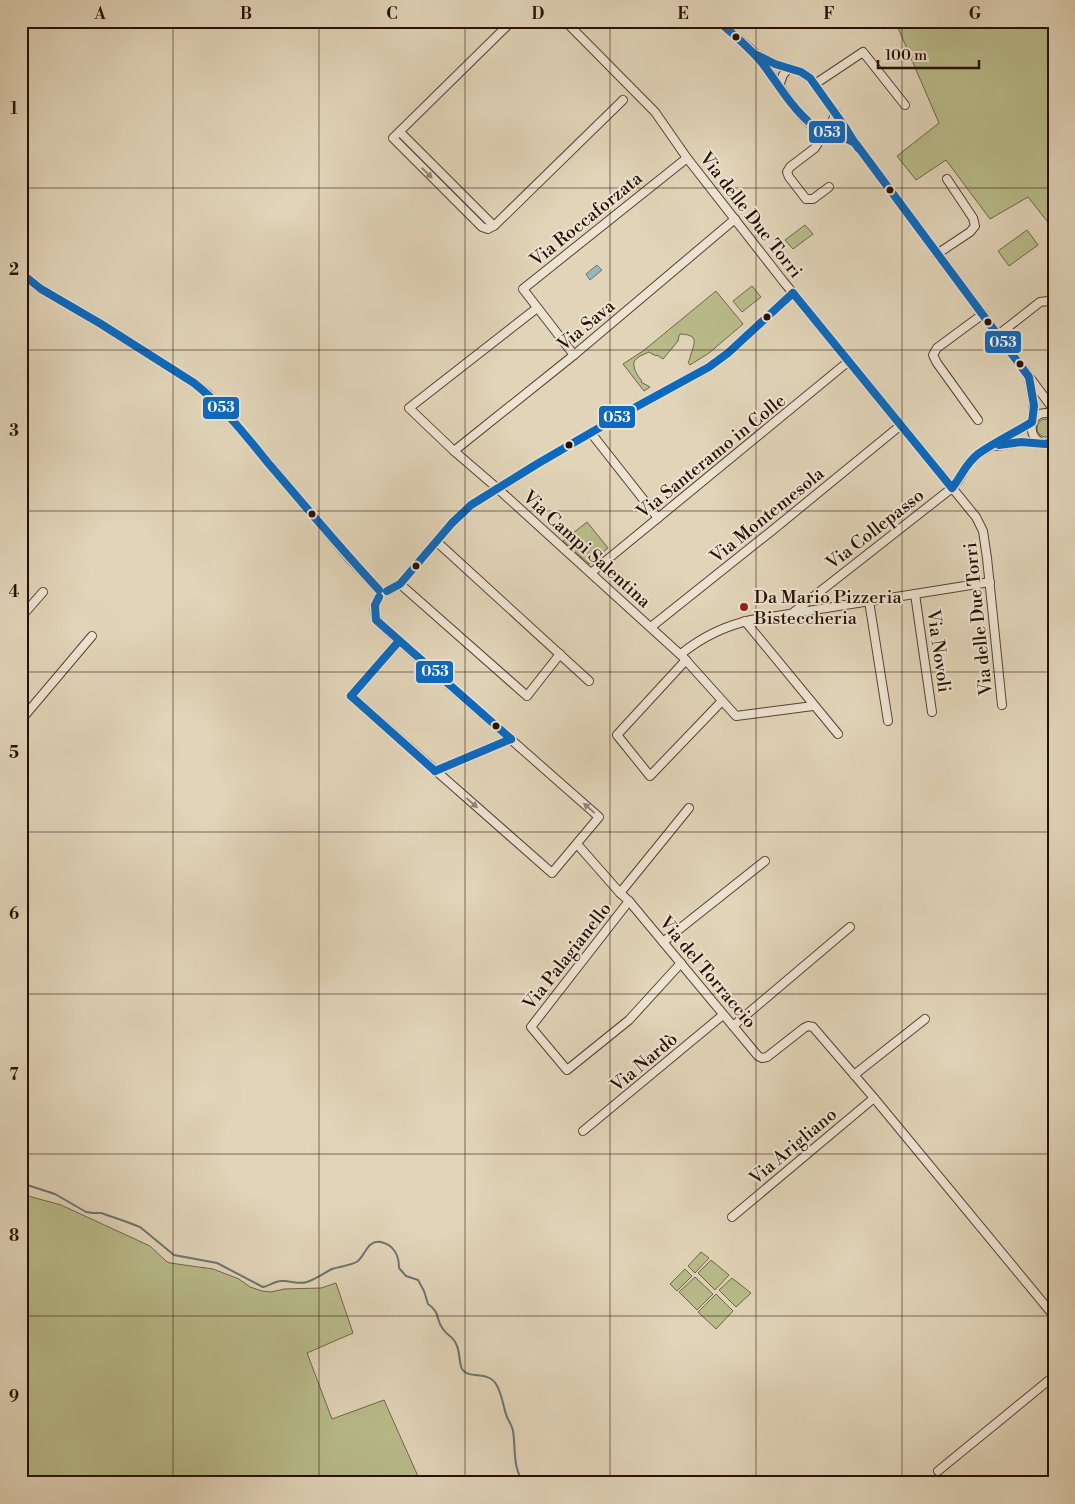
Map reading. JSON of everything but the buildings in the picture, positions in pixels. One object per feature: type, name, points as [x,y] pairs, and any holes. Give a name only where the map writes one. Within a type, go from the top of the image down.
[{"type":"street","points":[[512,21],[393,138],[481,226],[488,229],[494,226],[623,100]]},
{"type":"street","name":"Via delle Due Torri","points":[[565,21],[655,112],[687,158],[735,220],[974,515],[981,526],[985,542],[1002,705]]},
{"type":"street","points":[[718,21],[754,53],[771,63],[806,75],[815,84],[856,144],[1054,410]]},
{"type":"street","points":[[815,84],[863,52],[905,106]]},
{"type":"street","points":[[754,53],[802,116],[815,128],[824,133],[843,137],[856,144]]},
{"type":"street","points":[[779,86],[783,75],[789,68]]},
{"type":"street","points":[[829,187],[814,198],[806,199],[787,173],[790,167],[815,148],[830,126],[836,113]]},
{"type":"street","points":[[400,132],[494,226]]},
{"type":"street","name":"Via Roccaforzata","points":[[537,308],[523,289],[687,158]]},
{"type":"street","points":[[937,254],[970,232],[974,226],[973,218],[948,180]]},
{"type":"street","name":"Via Sava","points":[[454,451],[574,355],[735,220]]},
{"type":"street","points":[[21,273],[41,289],[101,324],[194,383],[208,394],[240,428],[349,558],[382,593]]},
{"type":"street","points":[[399,641],[351,696],[552,873],[599,817],[376,620],[375,605],[382,593],[400,584],[452,523],[471,505],[591,433],[708,367],[728,353],[793,293]]},
{"type":"street","points":[[998,335],[1040,302],[1048,301],[1054,305]]},
{"type":"street","points":[[537,308],[574,355]]},
{"type":"street","name":"Via Campi Salentina","points":[[537,308],[409,408],[454,451],[683,657],[736,716],[813,706]]},
{"type":"street","points":[[978,420],[933,355],[936,348],[983,314]]},
{"type":"street","name":"Via Santeramo in Colle","points":[[590,573],[849,361]]},
{"type":"street","points":[[1029,377],[1032,394],[1031,431],[1036,440],[1049,444]]},
{"type":"street","name":"Via Collepasso","points":[[793,613],[952,488],[974,457],[980,452],[1042,413],[1054,414]]},
{"type":"street","name":"Via Montemesola","points":[[651,628],[901,425]]},
{"type":"street","points":[[591,433],[658,518]]},
{"type":"street","points":[[992,446],[1021,442],[1049,444]]},
{"type":"street","points":[[437,542],[589,681]]},
{"type":"street","points":[[722,701],[650,776],[617,735],[696,642],[712,633],[745,621],[990,582]]},
{"type":"street","points":[[400,584],[527,696],[560,654]]},
{"type":"street","points":[[21,617],[43,592]]},
{"type":"street","name":"Via Novoli","points":[[915,594],[932,712]]},
{"type":"street","points":[[869,601],[888,721]]},
{"type":"street","points":[[745,621],[813,706],[838,734]]},
{"type":"street","points":[[21,720],[92,636]]},
{"type":"street","points":[[435,771],[512,740]]},
{"type":"street","points":[[620,893],[689,808]]},
{"type":"street","name":"Via del Torraccio","points":[[577,844],[629,901],[758,1056],[762,1058],[768,1057],[804,1028],[813,1027],[1054,1316]]},
{"type":"street","points":[[663,942],[764,861]]},
{"type":"street","name":"Via Palagianello","points":[[629,901],[531,1027],[567,1070],[629,1020],[681,964]]},
{"type":"street","points":[[733,1026],[850,927]]},
{"type":"street","name":"Via Nardò","points":[[583,1131],[723,1015]]},
{"type":"street","points":[[854,1075],[925,1018]]},
{"type":"street","name":"Via Arigliano","points":[[732,1217],[874,1098]]},
{"type":"street","points":[[938,1472],[1054,1376]]},
{"type":"green space","points":[[895,21],[1054,21],[1054,230],[1028,197],[990,219],[946,160],[916,180],[897,156],[939,123]]},
{"type":"green space","points":[[805,225],[813,234],[793,249],[785,240]]},
{"type":"green space","points":[[1027,230],[1038,245],[1009,266],[998,251]]},
{"type":"green space","points":[[752,286],[761,297],[742,312],[733,301]]},
{"type":"green space","points":[[716,291],[743,324],[709,353],[690,365],[688,362],[694,345],[694,339],[686,335],[680,334],[678,341],[663,359],[649,352],[640,356],[634,361],[634,367],[641,382],[650,387],[644,391],[623,364],[643,351]]},
{"type":"green space","points":[[1046,419],[1052,422],[1055,428],[1052,434],[1046,437],[1040,434],[1037,428],[1040,422]]},
{"type":"green space","points":[[587,522],[608,548],[589,564],[563,541]]},
{"type":"green space","points":[[21,1194],[61,1205],[150,1246],[170,1263],[213,1269],[239,1279],[250,1287],[262,1291],[321,1288],[336,1283],[353,1333],[307,1353],[332,1419],[384,1400],[421,1483],[21,1483]]},
{"type":"green space","points":[[701,1252],[709,1258],[695,1273],[688,1266]]},
{"type":"green space","points":[[711,1260],[729,1275],[715,1290],[698,1273]]},
{"type":"green space","points":[[685,1269],[692,1276],[677,1291],[670,1284]]},
{"type":"green space","points":[[695,1277],[713,1294],[697,1310],[679,1292]]},
{"type":"green space","points":[[732,1278],[751,1293],[736,1307],[719,1290]]},
{"type":"green space","points":[[716,1294],[733,1311],[716,1329],[698,1312]]},
{"type":"water","points":[[597,265],[602,270],[590,280],[586,274]]},
{"type":"waterway","points":[[21,1183],[55,1194],[86,1212],[101,1213],[140,1227],[174,1255],[217,1263],[263,1287],[279,1281],[307,1282],[332,1269],[358,1261],[373,1243],[386,1243],[397,1255],[399,1268],[406,1276],[418,1280],[428,1304],[435,1310],[445,1332],[455,1342],[462,1369],[469,1374],[488,1377],[496,1384],[513,1429],[516,1464],[524,1483]]},
{"type":"transit line","name":"053","points":[[718,21],[758,58],[791,103],[811,124],[816,128],[856,144],[1029,377],[1034,406],[1032,422],[978,454],[952,488]]},
{"type":"transit line","name":"053","points":[[757,55],[775,64],[801,72],[810,78],[858,148]]},
{"type":"transit line","name":"053","points":[[21,273],[41,289],[101,324],[194,383],[205,392],[234,422],[379,590]]},
{"type":"transit line","name":"053","points":[[793,293],[952,488]]},
{"type":"transit line","name":"053","points":[[387,591],[400,584],[452,523],[471,505],[623,414],[709,367],[728,353],[793,293]]},
{"type":"transit line","name":"053","points":[[999,445],[1021,442],[1045,444],[1054,442]]},
{"type":"transit line","name":"053","points":[[379,597],[375,605],[376,620],[511,739]]},
{"type":"transit line","name":"053","points":[[351,696],[399,641]]},
{"type":"transit line","name":"053","points":[[351,696],[435,771]]},
{"type":"transit line","name":"053","points":[[435,771],[511,739]]},
{"type":"place","name":"Da Mario Pizzeria Bisteccheria","points":[[744,607]]}]
